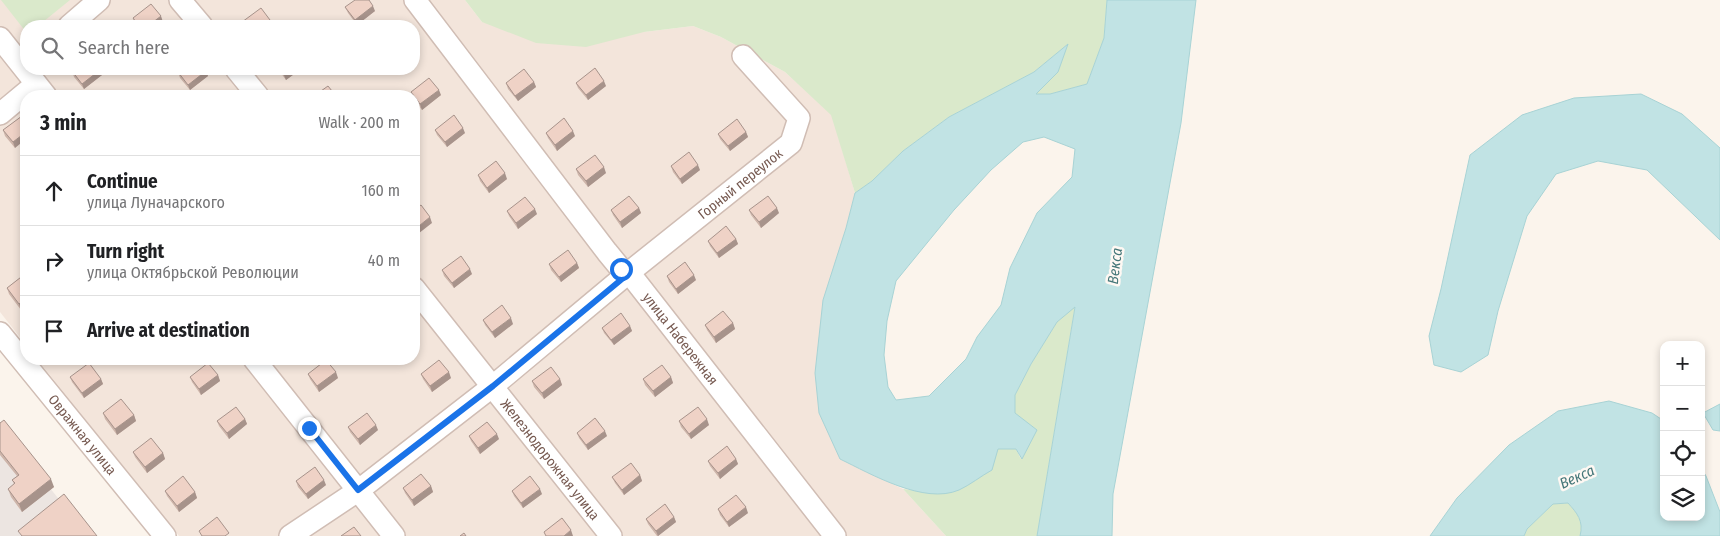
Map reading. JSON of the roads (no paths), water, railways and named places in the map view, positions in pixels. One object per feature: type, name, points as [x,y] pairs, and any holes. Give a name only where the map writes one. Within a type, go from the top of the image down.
[{"type":"street","points":[[76,20],[100,0]]},
{"type":"street","points":[[180,0],[197,20]]},
{"type":"street","name":"улица Набережная","points":[[415,0],[607,252],[621,269],[634,279],[835,536]]},
{"type":"street","points":[[0,38],[20,60]]},
{"type":"street","name":"Горный переулок","points":[[628,274],[790,143],[800,118],[743,56]]},
{"type":"street","points":[[31,75],[41,90]]},
{"type":"street","points":[[241,75],[253,90]]},
{"type":"street","points":[[0,114],[20,102]]},
{"type":"street","points":[[290,536],[358,490],[493,386],[628,274]]},
{"type":"street","name":"Железнодорожная улица","points":[[420,295],[611,536]]},
{"type":"street","name":"Овражная улица","points":[[0,333],[20,358]]},
{"type":"street","name":"Овражная улица","points":[[26,365],[165,536]]},
{"type":"street","points":[[259,365],[394,536]]},
{"type":"water","name":"Векса","points":[[1107,0],[1196,0],[1181,123],[1113,494],[1112,536],[1037,536],[1075,307],[1057,322],[1031,364],[1015,395],[1015,413],[1037,430],[1022,459],[1016,449],[998,449],[992,470],[959,490],[945,494],[930,494],[898,486],[840,459],[819,413],[815,373],[823,300],[855,193],[872,181],[903,151],[949,117],[1034,72],[1068,44],[1058,72],[1036,94],[1050,94],[1087,84],[1104,38]],"holes":[[[1044,137],[1075,149],[1072,177],[1037,213],[1010,268],[1001,305],[977,337],[966,359],[929,396],[896,400],[888,387],[884,355],[887,321],[896,281],[954,210],[991,170],[1023,142]]]},
{"type":"water","points":[[1641,94],[1682,114],[1720,148],[1720,240],[1647,170],[1598,161],[1556,174],[1527,216],[1498,311],[1488,355],[1461,372],[1434,365],[1429,336],[1470,155],[1522,115],[1574,98]]},
{"type":"water","name":"Векса","points":[[1609,401],[1652,413],[1660,418],[1660,521],[1705,521],[1705,474],[1720,512],[1720,536],[1580,536],[1580,522],[1577,514],[1568,503],[1553,504],[1527,529],[1524,536],[1430,536],[1457,498],[1509,445],[1558,411]]},
{"type":"water","points":[[1720,404],[1720,431],[1713,430],[1705,416],[1705,412]]}]
